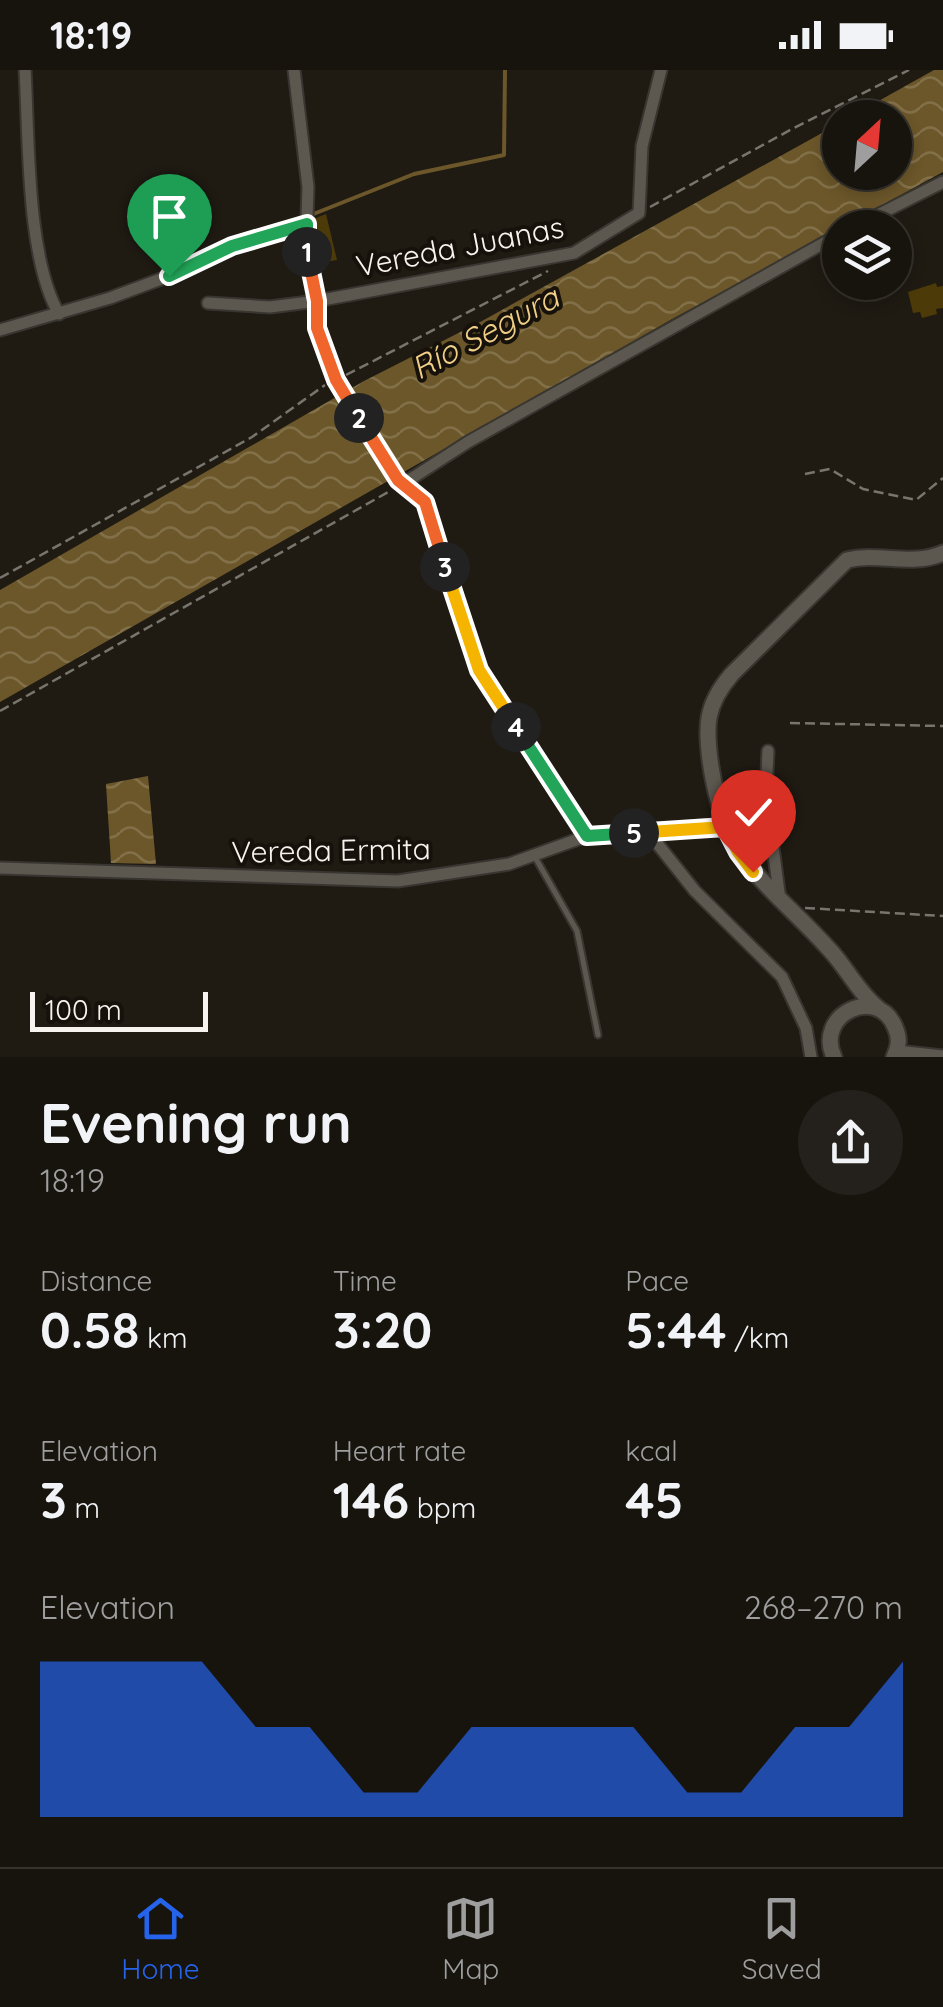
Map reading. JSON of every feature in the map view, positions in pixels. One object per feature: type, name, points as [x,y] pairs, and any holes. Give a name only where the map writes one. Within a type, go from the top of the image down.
[{"type":"main road","points":[[896,1054],[899,1036],[892,1020],[858,990],[833,952],[738,852],[717,801],[708,721],[716,692],[847,560],[866,556],[912,560],[943,553]]},
{"type":"main road","points":[[834,1057],[829,1047],[830,1030],[844,999],[842,966]]},
{"type":"main road","points":[[830,1030],[843,1012],[857,1006],[878,1008]]},
{"type":"street","points":[[25,70],[36,225],[46,287],[58,314]]},
{"type":"street","points":[[294,70],[308,187],[306,248],[317,301],[317,328],[336,380],[401,482],[425,502],[479,670],[587,836]]},
{"type":"street","name":"Vereda Juanas","points":[[317,301],[574,253],[639,213],[642,146],[661,70]]},
{"type":"street","points":[[888,210],[943,182]]},
{"type":"street","points":[[0,330],[154,282],[232,246],[307,224]]},
{"type":"street","points":[[401,482],[822,244]]},
{"type":"street","points":[[208,303],[270,307],[317,301]]},
{"type":"street","points":[[768,750],[766,796],[780,900]]},
{"type":"street","name":"Vereda Ermita","points":[[0,868],[398,881],[509,864],[587,836],[725,827]]},
{"type":"street","points":[[648,832],[694,891],[782,976],[806,1028],[811,1057]]},
{"type":"street","points":[[896,1054],[943,1056]]},
{"type":"lane","points":[[534,855],[577,931],[598,1035]]},
{"type":"path","points":[[0,578],[252,437],[336,380]]},
{"type":"path","points":[[806,474],[819,468],[830,469],[863,489],[916,500],[943,478]]},
{"type":"path","points":[[0,711],[401,482]]},
{"type":"path","points":[[790,723],[943,726]]},
{"type":"path","points":[[795,914],[813,906],[943,916]]},
{"type":"water","points":[[934,70],[943,70],[943,172],[912,189],[912,100],[880,100]]},
{"type":"water","name":"Río Segura","points":[[822,133],[822,190],[910,190],[873,210],[822,210],[822,238],[0,702],[0,590],[364,381],[482,321]]},
{"type":"water","points":[[148,776],[156,864],[111,863],[106,784]]},
{"type":"building","points":[[326,214],[337,260],[319,263],[316,218]]},
{"type":"building","points":[[936,283],[937,287],[943,286],[943,308],[922,318],[920,312],[913,313],[912,291]]},
{"type":"waterway","points":[[311,215],[414,174],[504,155],[505,70]]},
{"type":"route","points":[[169,276],[232,246],[307,224],[306,248],[317,301],[317,328],[336,380],[398,480],[425,502],[479,670],[587,836],[725,827],[753,872]]}]
